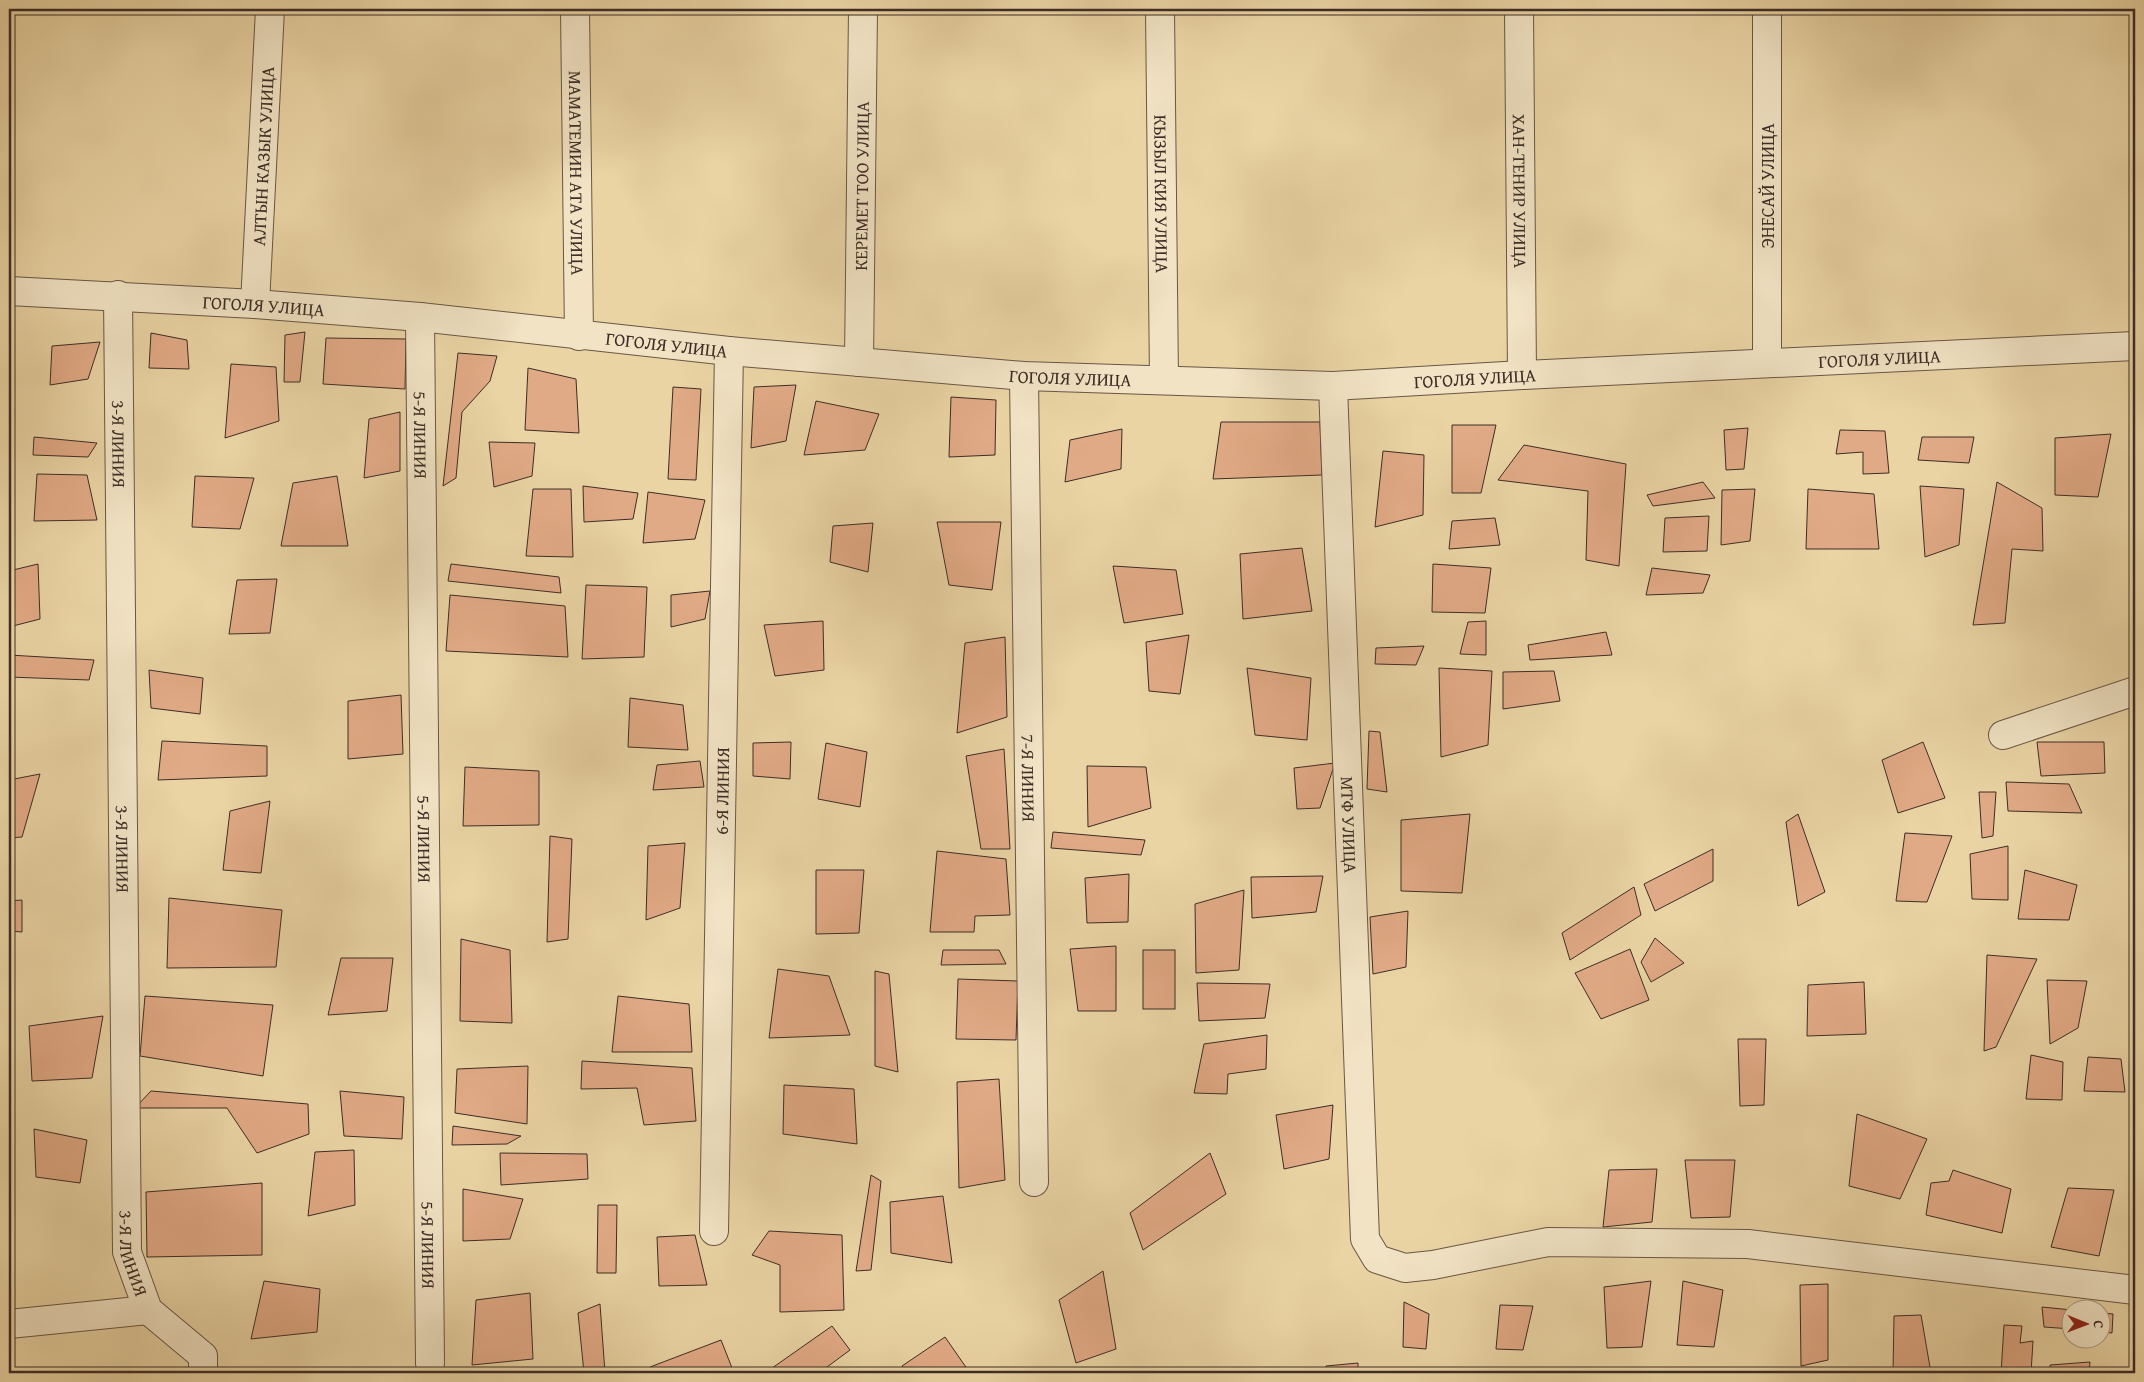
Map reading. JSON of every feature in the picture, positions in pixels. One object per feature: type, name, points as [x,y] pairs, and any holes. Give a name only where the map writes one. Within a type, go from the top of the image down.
[{"type":"street","name":"АЛТЫН КАЗЫК УЛИЦА","points":[[255,304],[270,9]]},
{"type":"street","name":"МАМАТЕМИН АТА УЛИЦА","points":[[575,9],[579,336]]},
{"type":"street","name":"КЕРЕМЕТ ТОО УЛИЦА","points":[[859,362],[863,9]]},
{"type":"street","name":"КЫЗЫЛ КИЯ УЛИЦА","points":[[1160,9],[1164,380]]},
{"type":"street","name":"ХАН-ТЕНИР УЛИЦА","points":[[1519,9],[1522,375]]},
{"type":"street","name":"ЭНЕСАЙ УЛИЦА","points":[[1767,9],[1767,363]]},
{"type":"street","name":"ГОГОЛЯ УЛИЦА","points":[[9,290],[255,304],[420,317],[729,351],[1024,376],[1332,386],[1522,375],[2135,346]]},
{"type":"street","name":"3-Я ЛИНИЯ","points":[[118,295],[126,1252],[148,1310],[203,1356],[203,1373]]},
{"type":"street","name":"5-Я ЛИНИЯ","points":[[420,317],[430,1363]]},
{"type":"street","name":"6-Я ЛИНИЯ","points":[[714,1231],[729,351]]},
{"type":"street","name":"7-Я ЛИНИЯ","points":[[1024,376],[1034,1182]]},
{"type":"street","name":"МТФ УЛИЦА","points":[[1332,386],[1364,1239],[1377,1259],[1404,1268],[1433,1266],[1548,1242],[1748,1244],[2135,1290]]},
{"type":"street","points":[[2003,735],[2135,691]]},
{"type":"street","points":[[9,1324],[148,1310]]},
{"type":"building","points":[[305,332],[300,382],[284,382],[285,335]]},
{"type":"building","points":[[151,333],[187,340],[189,369],[149,368]]},
{"type":"building","points":[[326,338],[406,339],[405,389],[323,384]]},
{"type":"building","points":[[100,342],[88,379],[50,385],[52,346]]},
{"type":"building","points":[[458,353],[497,356],[490,381],[462,412],[456,478],[443,486]]},
{"type":"building","points":[[231,364],[276,367],[279,421],[225,438]]},
{"type":"building","points":[[528,368],[576,379],[579,433],[525,430]]},
{"type":"building","points":[[796,385],[786,441],[751,448],[754,387]]},
{"type":"building","points":[[673,387],[701,389],[696,480],[668,479]]},
{"type":"building","points":[[951,397],[996,400],[995,455],[949,457]]},
{"type":"building","points":[[816,401],[879,414],[865,450],[804,455]]},
{"type":"building","points":[[400,412],[400,471],[364,478],[369,419]]},
{"type":"building","points":[[1221,422],[1320,422],[1322,475],[1213,479]]},
{"type":"building","points":[[1452,425],[1496,425],[1481,493],[1452,493]]},
{"type":"building","points":[[1748,428],[1744,469],[1726,470],[1724,430]]},
{"type":"building","points":[[1122,429],[1121,469],[1065,482],[1070,440]]},
{"type":"building","points":[[1840,430],[1885,431],[1889,473],[1863,474],[1863,452],[1836,454]]},
{"type":"building","points":[[2111,434],[2098,497],[2055,495],[2055,438]]},
{"type":"building","points":[[34,437],[97,443],[88,457],[33,455]]},
{"type":"building","points":[[1922,437],[1974,437],[1969,463],[1918,460]]},
{"type":"building","points":[[489,442],[535,443],[532,476],[494,487]]},
{"type":"building","points":[[1524,445],[1626,464],[1619,566],[1586,560],[1588,491],[1498,480]]},
{"type":"building","points":[[1383,451],[1424,455],[1423,515],[1375,527]]},
{"type":"building","points":[[37,474],[87,475],[97,520],[34,521]]},
{"type":"building","points":[[195,476],[254,478],[240,529],[192,527]]},
{"type":"building","points":[[337,476],[348,546],[281,546],[293,483]]},
{"type":"building","points":[[1703,482],[1715,498],[1653,506],[1647,495]]},
{"type":"building","points":[[1997,482],[2042,508],[2043,551],[2012,549],[2005,623],[1973,625]]},
{"type":"building","points":[[583,486],[638,493],[633,519],[584,522]]},
{"type":"building","points":[[1920,486],[1964,489],[1959,545],[1925,557]]},
{"type":"building","points":[[533,489],[571,489],[573,557],[526,556]]},
{"type":"building","points":[[1755,489],[1750,541],[1721,545],[1722,490]]},
{"type":"building","points":[[1808,489],[1874,494],[1879,549],[1806,549]]},
{"type":"building","points":[[648,492],[705,500],[695,539],[643,543]]},
{"type":"building","points":[[1709,516],[1707,551],[1663,552],[1665,518]]},
{"type":"building","points":[[1495,518],[1500,545],[1449,549],[1452,521]]},
{"type":"building","points":[[937,522],[1001,522],[992,590],[949,585]]},
{"type":"building","points":[[873,523],[868,572],[830,562],[833,526]]},
{"type":"building","points":[[1302,548],[1312,611],[1243,619],[1240,554]]},
{"type":"building","points":[[38,564],[40,619],[9,627],[9,571]]},
{"type":"building","points":[[451,564],[559,577],[561,593],[448,581]]},
{"type":"building","points":[[1433,564],[1491,568],[1485,613],[1432,612]]},
{"type":"building","points":[[1113,566],[1176,570],[1183,614],[1124,623]]},
{"type":"building","points":[[1652,568],[1710,575],[1703,593],[1646,595]]},
{"type":"building","points":[[277,579],[270,633],[229,634],[237,580]]},
{"type":"building","points":[[586,585],[647,587],[644,657],[582,659]]},
{"type":"building","points":[[710,591],[705,619],[671,627],[671,595]]},
{"type":"building","points":[[450,595],[565,606],[568,657],[446,651]]},
{"type":"building","points":[[823,621],[824,670],[775,676],[764,625]]},
{"type":"building","points":[[1486,621],[1486,655],[1460,654],[1468,622]]},
{"type":"building","points":[[1606,632],[1612,655],[1530,660],[1528,645]]},
{"type":"building","points":[[1189,635],[1180,694],[1149,691],[1146,642]]},
{"type":"building","points":[[1005,637],[1007,717],[957,733],[965,643]]},
{"type":"building","points":[[1424,646],[1416,665],[1375,664],[1376,648]]},
{"type":"building","points":[[9,655],[94,660],[89,680],[9,677]]},
{"type":"building","points":[[1247,668],[1311,678],[1307,740],[1255,735]]},
{"type":"building","points":[[1439,668],[1492,671],[1488,745],[1441,757]]},
{"type":"building","points":[[149,670],[203,678],[200,714],[151,708]]},
{"type":"building","points":[[1554,671],[1560,701],[1503,709],[1503,672]]},
{"type":"building","points":[[401,695],[403,754],[348,759],[348,701]]},
{"type":"building","points":[[630,698],[683,705],[688,750],[628,747]]},
{"type":"building","points":[[1369,731],[1380,732],[1387,792],[1367,789]]},
{"type":"building","points":[[162,741],[267,746],[267,776],[158,780]]},
{"type":"building","points":[[791,742],[790,779],[753,776],[753,743]]},
{"type":"building","points":[[1923,742],[1945,798],[1898,813],[1882,760]]},
{"type":"building","points":[[2037,742],[2104,742],[2105,773],[2041,776]]},
{"type":"building","points":[[826,743],[867,752],[860,807],[818,799]]},
{"type":"building","points":[[1004,749],[1010,849],[981,849],[966,756]]},
{"type":"building","points":[[700,761],[704,787],[653,790],[657,765]]},
{"type":"building","points":[[1335,763],[1320,808],[1297,809],[1294,768]]},
{"type":"building","points":[[1087,766],[1146,767],[1151,808],[1088,827]]},
{"type":"building","points":[[465,767],[539,771],[539,825],[463,826]]},
{"type":"building","points":[[40,774],[22,837],[9,838],[9,780]]},
{"type":"building","points":[[2006,782],[2069,784],[2082,813],[2008,811]]},
{"type":"building","points":[[1979,792],[1996,792],[1993,836],[1982,838]]},
{"type":"building","points":[[270,801],[261,873],[223,870],[230,811]]},
{"type":"building","points":[[1470,814],[1462,893],[1401,891],[1401,820]]},
{"type":"building","points":[[1798,814],[1825,892],[1798,906],[1786,822]]},
{"type":"building","points":[[1053,832],[1145,840],[1141,855],[1051,848]]},
{"type":"building","points":[[1905,833],[1952,836],[1927,902],[1896,901]]},
{"type":"building","points":[[550,836],[572,839],[568,939],[547,942]]},
{"type":"building","points":[[685,843],[680,908],[646,920],[648,846]]},
{"type":"building","points":[[2008,846],[2008,900],[1972,899],[1970,854]]},
{"type":"building","points":[[1713,849],[1713,881],[1655,911],[1644,884]]},
{"type":"building","points":[[937,851],[1006,859],[1010,915],[975,916],[974,932],[930,932]]},
{"type":"building","points":[[816,870],[864,870],[859,933],[816,934]]},
{"type":"building","points":[[2025,870],[2077,885],[2069,920],[2018,919]]},
{"type":"building","points":[[1129,874],[1128,922],[1087,923],[1085,878]]},
{"type":"building","points":[[1323,876],[1316,912],[1252,918],[1251,877]]},
{"type":"building","points":[[1634,887],[1641,915],[1570,960],[1562,933]]},
{"type":"building","points":[[1244,890],[1239,970],[1196,973],[1195,904]]},
{"type":"building","points":[[169,898],[282,910],[276,967],[167,968]]},
{"type":"building","points":[[22,900],[22,932],[9,931],[9,901]]},
{"type":"building","points":[[1408,911],[1406,967],[1373,974],[1370,917]]},
{"type":"building","points":[[1655,938],[1684,963],[1651,982],[1641,962]]},
{"type":"building","points":[[461,939],[510,950],[512,1023],[460,1021]]},
{"type":"building","points":[[1116,946],[1116,1011],[1078,1011],[1070,949]]},
{"type":"building","points":[[1630,949],[1649,1000],[1601,1019],[1575,973]]},
{"type":"building","points":[[943,950],[999,950],[1006,964],[941,965]]},
{"type":"building","points":[[1143,950],[1175,950],[1175,1009],[1143,1009]]},
{"type":"building","points":[[1987,955],[2037,959],[1996,1047],[1984,1051]]},
{"type":"building","points":[[341,958],[393,958],[387,1011],[328,1015]]},
{"type":"building","points":[[778,969],[829,976],[850,1035],[769,1038]]},
{"type":"building","points":[[875,971],[889,974],[898,1072],[875,1066]]},
{"type":"building","points":[[958,979],[1018,981],[1016,1040],[956,1039]]},
{"type":"building","points":[[2047,980],[2087,981],[2078,1028],[2050,1044]]},
{"type":"building","points":[[1864,982],[1866,1034],[1807,1036],[1808,985]]},
{"type":"building","points":[[1197,983],[1270,984],[1265,1018],[1199,1021]]},
{"type":"building","points":[[145,996],[273,1005],[263,1076],[140,1056]]},
{"type":"building","points":[[618,996],[689,1004],[692,1052],[612,1052]]},
{"type":"building","points":[[103,1016],[92,1078],[32,1081],[29,1026]]},
{"type":"building","points":[[1267,1035],[1266,1069],[1228,1074],[1227,1094],[1194,1093],[1204,1044]]},
{"type":"building","points":[[1738,1039],[1766,1039],[1764,1105],[1740,1106]]},
{"type":"building","points":[[2031,1055],[2063,1062],[2062,1100],[2026,1099]]},
{"type":"building","points":[[2088,1057],[2121,1059],[2125,1092],[2084,1091]]},
{"type":"building","points":[[582,1061],[692,1068],[696,1121],[644,1125],[637,1088],[581,1089]]},
{"type":"building","points":[[528,1066],[527,1124],[455,1113],[457,1069]]},
{"type":"building","points":[[999,1079],[1005,1180],[959,1188],[957,1082]]},
{"type":"building","points":[[784,1085],[854,1089],[857,1144],[783,1134]]},
{"type":"building","points":[[151,1091],[308,1104],[309,1134],[257,1153],[227,1108],[135,1108]]},
{"type":"building","points":[[340,1091],[404,1097],[402,1139],[344,1136]]},
{"type":"building","points":[[1333,1105],[1329,1159],[1284,1169],[1276,1115]]},
{"type":"building","points":[[1857,1114],[1927,1139],[1900,1199],[1849,1186]]},
{"type":"building","points":[[453,1126],[521,1136],[507,1144],[452,1145]]},
{"type":"building","points":[[34,1129],[87,1140],[80,1183],[36,1177]]},
{"type":"building","points":[[354,1150],[355,1205],[308,1216],[315,1152]]},
{"type":"building","points":[[500,1153],[587,1154],[588,1179],[501,1185]]},
{"type":"building","points":[[1210,1153],[1226,1194],[1143,1250],[1130,1213]]},
{"type":"building","points":[[1685,1160],[1735,1160],[1730,1217],[1691,1218]]},
{"type":"building","points":[[1657,1169],[1652,1222],[1603,1227],[1609,1170]]},
{"type":"building","points":[[1953,1170],[2011,1189],[2002,1233],[1926,1215],[1931,1183],[1949,1181]]},
{"type":"building","points":[[871,1175],[881,1181],[871,1270],[856,1271]]},
{"type":"building","points":[[262,1183],[262,1255],[147,1257],[146,1192]]},
{"type":"building","points":[[2068,1188],[2114,1190],[2099,1256],[2051,1247]]},
{"type":"building","points":[[463,1189],[523,1199],[510,1239],[463,1241]]},
{"type":"building","points":[[943,1196],[952,1263],[891,1253],[890,1202]]},
{"type":"building","points":[[598,1205],[617,1205],[616,1273],[597,1273]]},
{"type":"building","points":[[769,1231],[842,1235],[844,1310],[780,1312],[780,1265],[752,1255]]},
{"type":"building","points":[[695,1235],[707,1285],[659,1286],[657,1237]]},
{"type":"building","points":[[1103,1271],[1116,1349],[1076,1363],[1059,1300]]},
{"type":"building","points":[[264,1281],[320,1289],[317,1332],[251,1339]]},
{"type":"building","points":[[1651,1281],[1642,1347],[1607,1348],[1604,1287]]},
{"type":"building","points":[[1683,1281],[1723,1290],[1714,1347],[1677,1345]]},
{"type":"building","points":[[1828,1284],[1828,1360],[1801,1366],[1800,1285]]},
{"type":"building","points":[[530,1293],[533,1359],[472,1365],[476,1300]]},
{"type":"building","points":[[1404,1302],[1429,1314],[1426,1349],[1403,1347]]},
{"type":"building","points":[[600,1304],[605,1373],[584,1373],[578,1313]]},
{"type":"building","points":[[1500,1305],[1533,1306],[1523,1350],[1496,1349]]},
{"type":"building","points":[[2042,1307],[2062,1309],[2062,1328],[2044,1327]]},
{"type":"building","points":[[1921,1315],[1931,1373],[1893,1373],[1894,1316]]},
{"type":"building","points":[[2004,1325],[2022,1326],[2020,1343],[2033,1341],[2031,1373],[2001,1373]]},
{"type":"building","points":[[832,1326],[850,1350],[819,1373],[765,1373]]},
{"type":"building","points":[[945,1337],[970,1373],[906,1373],[902,1366]]},
{"type":"building","points":[[721,1340],[734,1373],[650,1373],[650,1367]]},
{"type":"building","points":[[2090,1362],[2089,1373],[2050,1373],[2050,1365]]},
{"type":"building","points":[[1358,1363],[1358,1373],[1325,1373],[1326,1366]]},
{"type":"building","points":[[1602,1369],[1602,1373],[1580,1373]]}]
